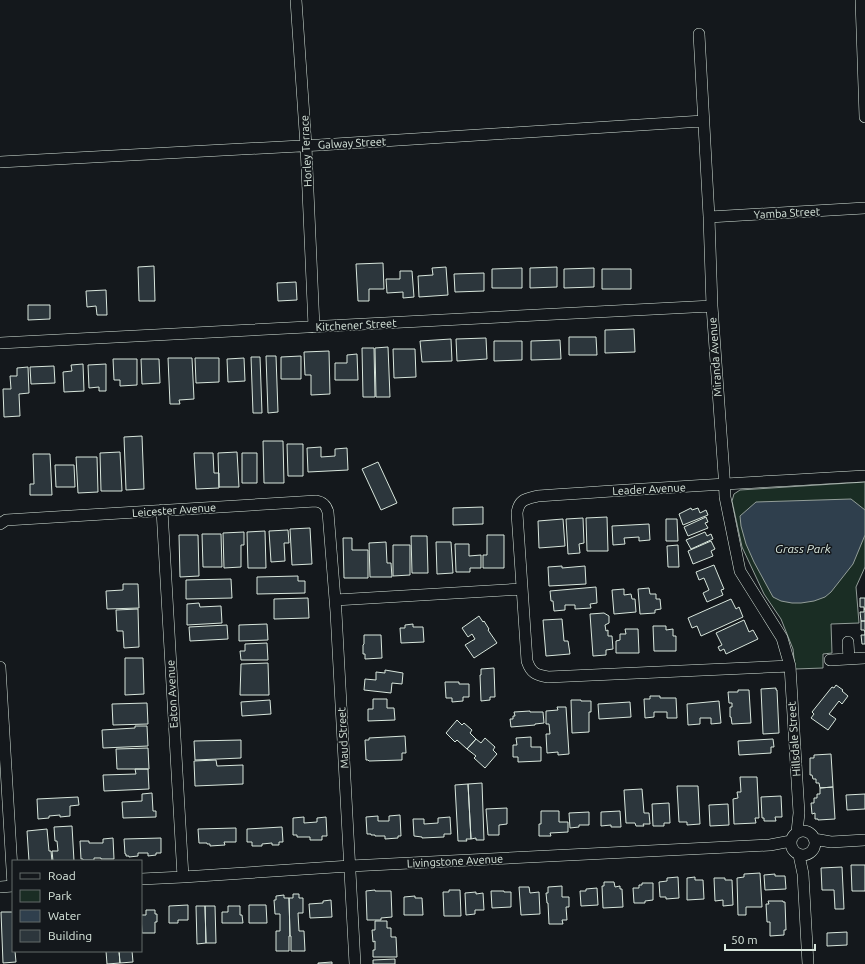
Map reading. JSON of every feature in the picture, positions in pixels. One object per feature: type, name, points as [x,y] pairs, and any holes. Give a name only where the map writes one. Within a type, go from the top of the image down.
[{"type":"street","name":"Horley Terrace","points":[[296,0],[306,146],[314,327]]},
{"type":"street","points":[[861,0],[865,116]]},
{"type":"street","name":"Miranda Avenue","points":[[698,34],[709,217],[712,306],[725,497],[740,572],[782,638],[790,666]]},
{"type":"street","name":"Galway Street","points":[[0,162],[306,146],[704,121]]},
{"type":"street","name":"Yamba Street","points":[[709,217],[865,208]]},
{"type":"street","name":"Kitchener Street","points":[[0,343],[712,306]]},
{"type":"street","name":"Leader Avenue","points":[[790,666],[548,677],[533,673],[527,661],[517,513],[518,506],[523,501],[538,496],[865,476]]},
{"type":"street","name":"Leicester Avenue","points":[[0,524],[6,520],[316,501],[323,503],[328,512]]},
{"type":"street","name":"Eaton Avenue","points":[[162,510],[183,877]]},
{"type":"street","name":"Maud Street","points":[[328,512],[335,600],[354,964]]},
{"type":"street","points":[[335,600],[522,589]]},
{"type":"street","points":[[848,642],[849,659]]},
{"type":"street","points":[[830,660],[865,658]]},
{"type":"street","name":"Hillsdale Street","points":[[790,666],[799,813],[803,844],[803,874],[808,964]]},
{"type":"street","points":[[0,667],[12,869]]},
{"type":"street","name":"Livingstone Avenue","points":[[142,879],[350,866],[865,840]]},
{"type":"street","points":[[0,887],[12,886]]},
{"type":"green space","points":[[865,482],[865,567],[856,587],[859,623],[831,624],[832,653],[823,654],[823,668],[795,669],[793,649],[781,619],[764,594],[742,547],[732,501],[734,494],[740,490]]},
{"type":"water","name":"Grass Park","points":[[851,499],[865,510],[865,535],[853,564],[831,592],[825,597],[814,601],[801,603],[781,601],[773,597],[746,544],[740,516],[756,502]]},
{"type":"building","points":[[383,263],[384,289],[369,289],[369,301],[358,301],[356,264]]},
{"type":"building","points":[[154,266],[155,301],[139,301],[138,267]]},
{"type":"building","points":[[446,267],[448,295],[419,297],[418,276],[433,275],[432,268]]},
{"type":"building","points":[[557,267],[557,287],[530,288],[530,268]]},
{"type":"building","points":[[522,268],[522,288],[492,288],[492,269]]},
{"type":"building","points":[[594,268],[594,287],[564,288],[564,269]]},
{"type":"building","points":[[602,269],[631,269],[631,289],[602,289]]},
{"type":"building","points":[[400,271],[412,271],[414,297],[403,298],[403,292],[387,293],[386,279],[400,279]]},
{"type":"building","points":[[484,273],[484,291],[455,292],[454,274]]},
{"type":"building","points":[[296,282],[297,300],[278,301],[277,283]]},
{"type":"building","points":[[106,290],[107,315],[97,315],[96,306],[87,307],[86,291]]},
{"type":"building","points":[[28,305],[50,305],[50,319],[28,320]]},
{"type":"building","points":[[634,329],[635,352],[605,353],[605,330]]},
{"type":"building","points":[[569,337],[596,337],[597,355],[569,355]]},
{"type":"building","points":[[486,338],[487,359],[457,361],[456,339]]},
{"type":"building","points":[[451,339],[452,361],[422,362],[420,341]]},
{"type":"building","points":[[560,340],[561,359],[531,360],[531,341]]},
{"type":"building","points":[[494,341],[522,341],[522,360],[494,361]]},
{"type":"building","points":[[388,347],[390,397],[376,397],[375,348]]},
{"type":"building","points":[[362,348],[374,348],[375,397],[363,397]]},
{"type":"building","points":[[393,349],[415,349],[416,377],[394,378]]},
{"type":"building","points":[[329,351],[330,394],[311,395],[311,375],[305,375],[304,352]]},
{"type":"building","points":[[357,354],[358,380],[335,380],[335,363],[347,363],[347,355]]},
{"type":"building","points":[[266,356],[276,356],[278,412],[268,413]]},
{"type":"building","points":[[301,356],[301,379],[281,379],[281,357]]},
{"type":"building","points":[[251,357],[260,357],[262,413],[253,413]]},
{"type":"building","points":[[168,358],[192,358],[194,399],[179,400],[180,404],[170,404]]},
{"type":"building","points":[[195,358],[219,358],[219,382],[196,383]]},
{"type":"building","points":[[244,358],[245,381],[228,382],[227,359]]},
{"type":"building","points":[[113,359],[137,359],[137,385],[120,386],[120,380],[114,380]]},
{"type":"building","points":[[141,359],[159,359],[160,383],[142,384]]},
{"type":"building","points":[[83,364],[84,391],[64,392],[63,372],[72,371],[71,365]]},
{"type":"building","points":[[106,364],[106,391],[99,391],[99,387],[89,388],[88,365]]},
{"type":"building","points":[[54,366],[55,383],[31,384],[30,367]]},
{"type":"building","points":[[28,367],[29,393],[19,394],[20,416],[4,417],[3,389],[11,389],[10,376],[17,376],[17,368]]},
{"type":"building","points":[[142,436],[144,489],[126,490],[124,437]]},
{"type":"building","points":[[263,441],[283,441],[284,483],[264,483]]},
{"type":"building","points":[[287,444],[303,444],[303,476],[288,476]]},
{"type":"building","points":[[321,447],[321,457],[335,456],[335,449],[347,448],[348,470],[308,472],[307,448]]},
{"type":"building","points":[[120,452],[122,491],[101,491],[100,453]]},
{"type":"building","points":[[237,452],[239,487],[219,487],[218,453]]},
{"type":"building","points":[[194,453],[213,453],[214,473],[219,473],[219,488],[196,489]]},
{"type":"building","points":[[242,453],[257,453],[257,483],[242,483]]},
{"type":"building","points":[[33,454],[50,454],[52,495],[30,495],[30,484],[34,484]]},
{"type":"building","points":[[76,457],[97,457],[98,492],[78,493]]},
{"type":"building","points":[[378,462],[397,503],[381,510],[362,469]]},
{"type":"building","points":[[55,465],[74,465],[75,487],[56,487]]},
{"type":"building","points":[[483,507],[483,524],[453,525],[453,508]]},
{"type":"building","points":[[691,508],[692,510],[698,508],[700,513],[706,510],[708,515],[683,525],[679,514]]},
{"type":"building","points":[[607,517],[608,551],[587,551],[586,518]]},
{"type":"building","points":[[706,517],[708,522],[705,523],[708,528],[688,536],[684,527]]},
{"type":"building","points":[[583,518],[584,543],[579,544],[580,553],[568,554],[566,519]]},
{"type":"building","points":[[563,519],[565,546],[539,548],[538,521]]},
{"type":"building","points":[[666,519],[677,519],[678,541],[666,541]]},
{"type":"building","points":[[649,524],[650,540],[639,541],[639,537],[624,538],[625,544],[613,545],[612,526]]},
{"type":"building","points":[[310,528],[312,564],[292,565],[290,529]]},
{"type":"building","points":[[288,530],[289,543],[284,543],[285,561],[271,562],[269,531]]},
{"type":"building","points":[[265,531],[266,568],[248,568],[247,532]]},
{"type":"building","points":[[244,532],[244,545],[241,545],[241,567],[224,568],[223,533]]},
{"type":"building","points":[[705,532],[707,536],[711,534],[713,539],[691,549],[686,540]]},
{"type":"building","points":[[202,534],[221,534],[222,567],[203,567]]},
{"type":"building","points":[[179,535],[198,535],[199,576],[180,577]]},
{"type":"building","points":[[487,535],[504,535],[504,568],[483,568],[483,555],[487,555]]},
{"type":"building","points":[[411,536],[427,536],[428,573],[412,573]]},
{"type":"building","points":[[343,538],[352,538],[352,550],[368,550],[368,578],[344,578]]},
{"type":"building","points":[[711,541],[715,549],[711,551],[713,556],[693,564],[688,551]]},
{"type":"building","points":[[386,542],[387,563],[391,563],[392,577],[370,577],[369,543]]},
{"type":"building","points":[[436,542],[451,542],[453,573],[437,574]]},
{"type":"building","points":[[455,544],[469,544],[469,556],[481,555],[481,568],[470,568],[470,572],[456,572]]},
{"type":"building","points":[[393,545],[410,545],[410,575],[393,576]]},
{"type":"building","points":[[678,545],[679,567],[668,567],[667,546]]},
{"type":"building","points":[[714,565],[724,589],[721,590],[723,595],[707,602],[703,593],[709,590],[704,578],[699,580],[696,572]]},
{"type":"building","points":[[562,566],[562,568],[585,566],[586,584],[549,586],[548,567]]},
{"type":"building","points":[[298,576],[298,581],[305,581],[305,593],[257,594],[257,577]]},
{"type":"building","points":[[231,579],[232,598],[186,599],[186,580]]},
{"type":"building","points":[[123,584],[138,584],[139,608],[107,609],[106,591],[123,590]]},
{"type":"building","points":[[596,587],[597,603],[590,604],[591,608],[575,609],[575,605],[565,605],[565,610],[554,611],[550,591]]},
{"type":"building","points":[[649,588],[650,594],[656,594],[656,599],[660,599],[661,609],[655,610],[655,613],[640,614],[638,589]]},
{"type":"building","points":[[624,589],[624,595],[631,594],[632,599],[635,599],[636,612],[614,614],[612,590]]},
{"type":"building","points":[[308,598],[309,618],[274,619],[274,599]]},
{"type":"building","points":[[860,598],[865,598],[865,609],[864,607],[860,607]]},
{"type":"building","points":[[731,599],[736,609],[739,607],[743,617],[701,636],[697,626],[692,628],[688,618]]},
{"type":"building","points":[[199,603],[200,607],[221,606],[222,623],[187,625],[187,604]]},
{"type":"building","points":[[138,609],[139,647],[124,648],[123,631],[117,631],[116,610]]},
{"type":"building","points":[[864,609],[865,621],[861,621],[860,612],[864,612]]},
{"type":"building","points":[[604,613],[609,616],[609,623],[605,625],[606,631],[608,630],[608,636],[612,636],[613,649],[606,650],[606,655],[593,656],[590,614]]},
{"type":"building","points":[[479,616],[483,622],[484,621],[497,643],[474,658],[465,645],[475,639],[472,634],[468,637],[462,628]]},
{"type":"building","points":[[562,619],[564,641],[568,641],[570,654],[546,656],[543,620]]},
{"type":"building","points":[[744,620],[749,632],[753,630],[758,639],[726,654],[724,649],[720,651],[718,647],[722,645],[716,633]]},
{"type":"building","points":[[861,621],[865,621],[865,632],[864,630],[861,630]]},
{"type":"building","points":[[267,624],[268,640],[239,641],[239,625]]},
{"type":"building","points":[[413,624],[413,627],[423,627],[424,642],[401,643],[400,628],[405,628],[405,625]]},
{"type":"building","points":[[227,625],[228,639],[190,641],[189,627]]},
{"type":"building","points":[[653,626],[666,626],[666,630],[673,629],[673,636],[676,636],[676,651],[654,651]]},
{"type":"building","points":[[625,629],[638,629],[639,653],[616,653],[616,641],[620,640],[620,634],[626,634]]},
{"type":"building","points":[[364,635],[381,635],[382,658],[365,659],[365,654],[363,654]]},
{"type":"building","points":[[861,635],[865,635],[865,644],[862,644]]},
{"type":"building","points":[[267,643],[268,660],[241,660],[240,651],[245,651],[245,644]]},
{"type":"building","points":[[125,658],[143,658],[144,694],[125,695]]},
{"type":"building","points":[[268,663],[269,695],[240,695],[241,664]]},
{"type":"building","points":[[494,668],[495,697],[490,697],[490,700],[481,701],[481,669]]},
{"type":"building","points":[[385,670],[403,673],[402,684],[392,683],[391,693],[364,690],[365,679],[376,680],[376,672],[385,673]]},
{"type":"building","points":[[445,682],[469,684],[469,697],[463,697],[463,701],[452,702],[452,698],[446,698]]},
{"type":"building","points":[[836,685],[848,696],[842,704],[839,701],[829,714],[836,719],[828,730],[811,718],[814,714],[812,712],[832,687],[834,688]]},
{"type":"building","points":[[776,688],[779,733],[763,734],[761,689]]},
{"type":"building","points":[[738,690],[749,690],[751,723],[732,724],[730,707],[732,707],[732,703],[729,703],[728,692],[738,692]]},
{"type":"building","points":[[650,696],[660,696],[660,698],[676,698],[677,718],[667,718],[667,712],[654,712],[654,717],[645,718],[644,699],[650,699]]},
{"type":"building","points":[[373,699],[387,699],[387,708],[394,708],[395,720],[368,721],[368,709],[373,709]]},
{"type":"building","points":[[270,700],[271,714],[242,716],[241,702]]},
{"type":"building","points":[[571,700],[591,701],[591,712],[589,712],[589,732],[572,733]]},
{"type":"building","points":[[719,701],[721,723],[711,724],[711,718],[700,718],[700,724],[688,725],[687,704]]},
{"type":"building","points":[[630,702],[631,717],[599,719],[598,704]]},
{"type":"building","points":[[147,703],[148,724],[113,725],[112,704]]},
{"type":"building","points":[[557,707],[566,707],[569,754],[558,755],[558,752],[547,753],[546,734],[550,734],[549,724],[546,724],[546,711],[558,710]]},
{"type":"building","points":[[514,712],[543,712],[544,723],[511,727],[510,719],[513,719],[513,716],[515,716]]},
{"type":"building","points":[[457,720],[462,725],[464,723],[472,730],[470,733],[476,739],[467,749],[457,740],[455,742],[446,733]]},
{"type":"building","points":[[135,726],[147,726],[148,746],[103,748],[102,730],[135,728]]},
{"type":"building","points":[[405,736],[406,753],[402,753],[402,760],[366,760],[365,740],[369,740],[369,738]]},
{"type":"building","points":[[531,737],[531,747],[541,747],[541,761],[518,762],[518,757],[513,757],[513,745],[517,745],[516,738]]},
{"type":"building","points":[[485,738],[495,747],[493,750],[497,754],[485,768],[474,758],[476,756],[467,749],[476,739],[481,743]]},
{"type":"building","points":[[773,739],[774,747],[771,747],[771,753],[739,755],[738,741]]},
{"type":"building","points":[[241,740],[241,758],[195,760],[194,741]]},
{"type":"building","points":[[148,748],[149,769],[117,769],[116,749]]},
{"type":"building","points":[[831,754],[833,787],[820,788],[819,783],[816,783],[816,779],[813,779],[812,775],[810,775],[810,758],[814,758],[814,755]]},
{"type":"building","points":[[216,760],[217,766],[243,765],[243,784],[195,786],[194,761]]},
{"type":"building","points":[[135,769],[148,769],[149,789],[104,791],[103,775],[136,774]]},
{"type":"building","points":[[740,777],[757,777],[759,818],[755,818],[756,823],[734,824],[733,799],[738,798],[737,792],[741,792]]},
{"type":"building","points":[[482,783],[484,840],[476,840],[476,838],[471,839],[468,784]]},
{"type":"building","points":[[468,784],[471,839],[466,839],[467,841],[458,841],[455,785]]},
{"type":"building","points":[[677,786],[698,786],[700,824],[687,825],[687,822],[679,822]]},
{"type":"building","points":[[833,787],[835,819],[815,819],[815,813],[812,814],[811,803],[814,803],[814,798],[817,798],[817,794],[820,794],[820,788]]},
{"type":"building","points":[[642,789],[644,813],[649,813],[650,824],[636,826],[635,823],[626,823],[624,790]]},
{"type":"building","points":[[152,793],[153,811],[156,811],[156,817],[123,818],[122,802],[142,801],[142,794]]},
{"type":"building","points":[[865,794],[865,809],[847,810],[846,795]]},
{"type":"building","points":[[781,796],[782,817],[775,817],[776,821],[764,821],[764,818],[762,818],[761,797]]},
{"type":"building","points":[[78,797],[79,805],[70,806],[70,816],[49,816],[49,818],[38,819],[37,799]]},
{"type":"building","points":[[669,803],[670,823],[664,823],[664,826],[653,826],[652,804]]},
{"type":"building","points":[[728,804],[729,825],[710,826],[709,805]]},
{"type":"building","points":[[507,808],[507,824],[499,825],[499,835],[488,835],[486,809]]},
{"type":"building","points":[[541,811],[559,811],[559,822],[568,822],[568,832],[550,833],[551,836],[539,836]]},
{"type":"building","points":[[620,811],[621,827],[611,827],[611,825],[601,826],[601,812]]},
{"type":"building","points":[[589,812],[589,825],[579,825],[579,827],[570,828],[569,813]]},
{"type":"building","points":[[400,815],[401,836],[398,836],[398,838],[385,839],[385,836],[367,834],[366,817],[378,816],[378,821],[389,821],[389,816]]},
{"type":"building","points":[[304,817],[304,823],[317,822],[317,818],[326,817],[327,836],[322,836],[322,840],[310,840],[310,837],[297,837],[297,835],[293,835],[293,818]]},
{"type":"building","points":[[450,817],[451,834],[444,834],[444,837],[422,838],[414,836],[413,819],[424,819],[424,824],[438,823],[438,818]]},
{"type":"building","points":[[72,826],[74,860],[53,860],[52,851],[58,851],[57,841],[55,841],[54,827]]},
{"type":"building","points":[[282,827],[283,842],[279,842],[279,845],[272,845],[272,843],[262,844],[262,846],[252,846],[252,842],[247,842],[247,829]]},
{"type":"building","points":[[236,828],[236,842],[224,842],[225,845],[210,846],[210,844],[207,843],[199,843],[198,829]]},
{"type":"building","points":[[47,829],[49,851],[51,851],[52,860],[29,860],[27,831]]},
{"type":"building","points":[[113,838],[114,859],[81,859],[80,841],[89,841],[89,843],[103,843],[103,839]]},
{"type":"building","points":[[161,838],[161,853],[148,856],[148,853],[138,853],[138,856],[129,857],[125,854],[124,839]]},
{"type":"building","points":[[851,865],[865,865],[865,891],[852,891]]},
{"type":"building","points":[[842,867],[844,909],[835,909],[834,890],[822,890],[821,868]]},
{"type":"building","points":[[760,873],[762,907],[746,907],[746,915],[738,915],[737,878],[744,877],[744,874]]},
{"type":"building","points":[[775,874],[775,876],[785,876],[786,889],[765,890],[764,875]]},
{"type":"building","points":[[678,877],[679,898],[666,899],[666,897],[660,897],[659,882],[667,881],[667,878]]},
{"type":"building","points":[[695,877],[695,880],[703,880],[704,899],[687,900],[687,878]]},
{"type":"building","points":[[714,878],[725,878],[725,880],[732,880],[733,905],[723,906],[723,900],[715,901]]},
{"type":"building","points":[[604,882],[614,882],[615,887],[620,886],[620,889],[622,889],[623,907],[603,908],[602,886],[604,886]]},
{"type":"building","points":[[642,883],[653,883],[653,900],[645,901],[645,903],[634,903],[633,888],[639,888],[639,885],[642,885]]},
{"type":"building","points":[[562,886],[562,897],[569,897],[569,907],[566,907],[567,920],[562,920],[563,924],[549,924],[546,893],[548,893],[548,887]]},
{"type":"building","points":[[519,887],[529,887],[530,893],[539,892],[540,914],[521,915]]},
{"type":"building","points":[[597,888],[598,905],[581,906],[580,891]]},
{"type":"building","points":[[449,890],[460,890],[461,916],[444,916],[443,892],[449,892]]},
{"type":"building","points":[[366,891],[391,891],[392,917],[381,918],[381,920],[367,920]]},
{"type":"building","points":[[491,891],[511,892],[511,907],[492,908]]},
{"type":"building","points":[[476,892],[476,894],[483,893],[484,910],[475,910],[475,914],[466,915],[465,893]]},
{"type":"building","points":[[293,894],[299,894],[299,898],[303,898],[303,913],[298,913],[299,931],[304,931],[305,951],[291,951],[289,898],[293,898]]},
{"type":"building","points":[[284,895],[284,898],[289,898],[289,951],[276,951],[276,931],[280,931],[280,914],[275,914],[274,900],[276,900],[276,896]]},
{"type":"building","points":[[415,896],[415,898],[422,898],[423,915],[404,915],[404,897]]},
{"type":"building","points":[[331,900],[332,917],[310,918],[309,904],[323,903],[323,901]]},
{"type":"building","points":[[768,901],[785,902],[786,930],[784,930],[784,935],[770,936],[770,922],[767,922],[766,904],[769,904]]},
{"type":"building","points":[[188,905],[188,920],[178,920],[178,923],[169,923],[169,906]]},
{"type":"building","points":[[249,905],[266,905],[267,923],[249,923]]},
{"type":"building","points":[[196,906],[205,906],[206,943],[197,944]]},
{"type":"building","points":[[205,906],[215,906],[216,943],[206,943]]},
{"type":"building","points":[[228,906],[240,906],[240,915],[242,915],[243,923],[222,923],[222,912],[228,912]]},
{"type":"building","points":[[146,910],[155,910],[155,914],[157,914],[157,922],[155,922],[155,933],[142,933],[142,915],[146,915]]},
{"type":"building","points":[[1,912],[12,912],[12,952],[15,952],[16,962],[3,963]]},
{"type":"building","points":[[375,921],[387,921],[387,928],[391,928],[391,937],[396,937],[397,957],[373,957],[375,941],[373,942],[372,930],[375,930]]},
{"type":"building","points":[[847,932],[847,945],[827,946],[827,933]]},
{"type":"building","points":[[106,952],[119,952],[120,963],[107,964]]},
{"type":"building","points":[[119,952],[132,952],[133,962],[120,963]]},
{"type":"building","points":[[395,959],[395,964],[373,964],[373,960]]},
{"type":"building","points":[[332,962],[332,964],[318,964],[318,963]]}]
